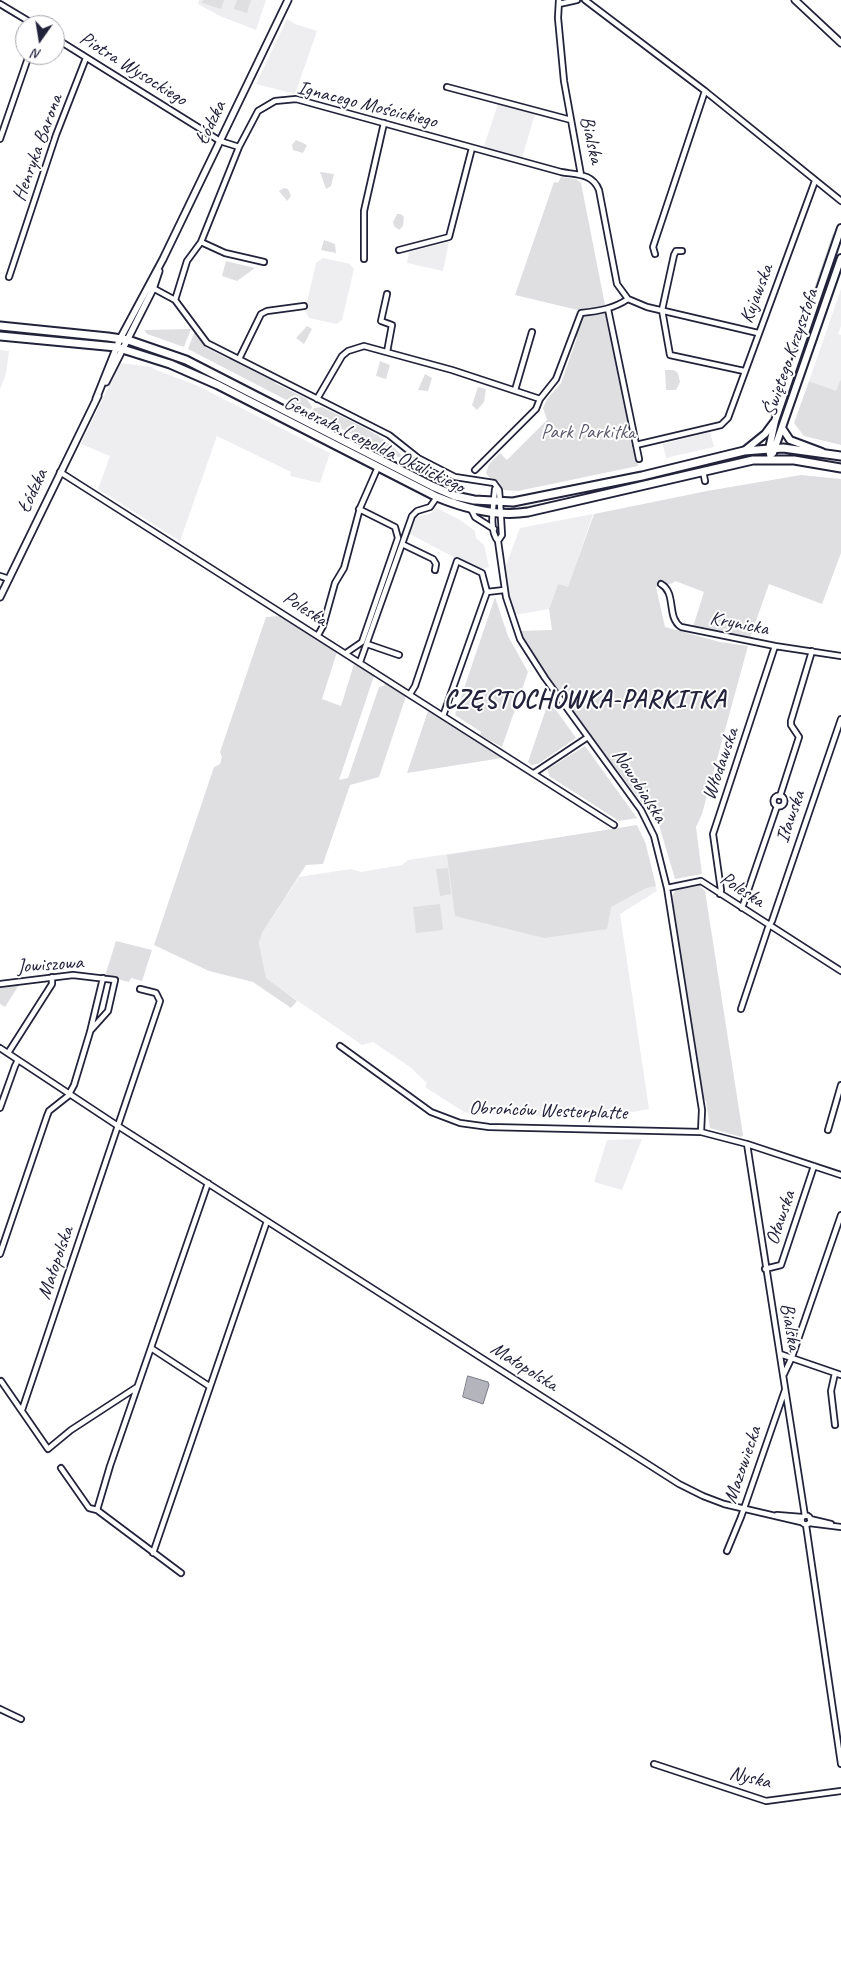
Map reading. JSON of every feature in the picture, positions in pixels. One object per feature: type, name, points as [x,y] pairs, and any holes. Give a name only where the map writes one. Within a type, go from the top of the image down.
[{"type":"main road","name":"Świętego Krzysztofa","points":[[775,421],[841,228]]},
{"type":"main road","name":"Świętego Krzysztofa","points":[[772,449],[782,428],[841,258]]},
{"type":"main road","name":"Generała Leopolda Okulickiego","points":[[0,326],[124,340],[186,360],[446,492],[474,500],[497,503],[519,502],[744,451],[772,449],[841,456]]},
{"type":"main road","name":"Generała Leopolda Okulickiego","points":[[0,336],[120,348],[198,375],[437,497],[471,510],[497,513],[528,512],[742,462],[771,459],[821,463],[841,468]]},
{"type":"main road","points":[[771,459],[775,421]]},
{"type":"main road","points":[[744,451],[765,434],[775,421]]},
{"type":"main road","points":[[782,428],[790,440],[826,453]]},
{"type":"street","name":"Łódzka","points":[[0,597],[288,0]]},
{"type":"street","points":[[559,2],[577,0]]},
{"type":"street","points":[[585,0],[705,91],[841,201]]},
{"type":"street","points":[[796,0],[841,43]]},
{"type":"street","name":"Bialska","points":[[559,2],[560,45],[581,175],[592,179],[597,186],[618,284],[628,299]]},
{"type":"street","points":[[0,4],[18,15]]},
{"type":"street","name":"Piotra Wysockiego","points":[[65,44],[220,141]]},
{"type":"street","name":"Henryka Barona","points":[[9,278],[56,135],[86,58]]},
{"type":"street","points":[[0,139],[26,65]]},
{"type":"street","points":[[447,87],[571,120]]},
{"type":"street","points":[[655,254],[653,247],[705,91]]},
{"type":"street","name":"Ignacego Mościckiego","points":[[175,300],[187,261],[201,242],[239,147],[258,111],[275,101],[296,99],[561,172],[581,175]]},
{"type":"street","points":[[364,260],[364,211],[384,123]]},
{"type":"street","points":[[220,141],[239,147]]},
{"type":"street","points":[[400,250],[449,237],[472,148]]},
{"type":"street","name":"Kujawska","points":[[636,445],[721,425],[728,418],[815,181]]},
{"type":"street","points":[[201,242],[225,253],[264,262]]},
{"type":"street","points":[[682,251],[676,251],[674,255],[662,310],[670,355],[744,371]]},
{"type":"street","points":[[150,287],[175,300],[207,343],[389,435],[418,458],[455,477],[494,483],[497,488],[495,489],[497,503]]},
{"type":"street","points":[[386,352],[392,325],[380,321],[387,294]]},
{"type":"street","points":[[475,470],[536,409],[540,399],[556,379],[581,314],[608,309],[628,299],[641,305],[758,333]]},
{"type":"street","points":[[239,359],[261,314],[304,306]]},
{"type":"street","points":[[608,309],[639,459]]},
{"type":"street","points":[[515,390],[532,332]]},
{"type":"street","points":[[318,399],[342,356],[348,351],[364,346],[540,399]]},
{"type":"street","points":[[318,635],[323,626],[335,583],[344,568],[359,509],[378,467]]},
{"type":"street","points":[[703,471],[706,481]]},
{"type":"street","name":"Poleska","points":[[60,472],[614,825]]},
{"type":"street","points":[[360,662],[413,514],[430,507],[437,497]]},
{"type":"street","name":"Nowobialska","points":[[497,503],[494,529],[498,541],[504,590],[520,639],[532,659],[646,819],[654,836],[667,888],[702,1110],[702,1132]]},
{"type":"street","name":"Nowobialska","points":[[497,503],[497,513],[502,535],[498,541]]},
{"type":"street","points":[[346,653],[362,642],[398,538],[395,527],[359,509]]},
{"type":"street","points":[[471,510],[475,517],[494,529]]},
{"type":"street","points":[[402,544],[433,559],[436,564],[435,570]]},
{"type":"street","points":[[410,694],[415,686],[457,561],[482,573],[487,592],[443,716]]},
{"type":"street","points":[[0,576],[9,579]]},
{"type":"street","name":"Krynicka","points":[[661,584],[669,592],[674,620],[681,627],[775,646],[841,656]]},
{"type":"street","points":[[487,592],[504,590]]},
{"type":"street","points":[[367,644],[399,655]]},
{"type":"street","name":"Włodawska","points":[[720,894],[722,890],[713,834],[775,646]]},
{"type":"street","points":[[780,796],[799,737],[790,721],[812,651]]},
{"type":"street","name":"Iławska","points":[[769,926],[841,718]]},
{"type":"street","points":[[534,773],[588,737]]},
{"type":"street","points":[[777,806],[782,805],[784,802],[780,796]]},
{"type":"street","points":[[777,806],[774,804],[774,798],[780,796]]},
{"type":"street","points":[[742,908],[777,806]]},
{"type":"street","name":"Poleska","points":[[667,888],[701,882],[841,971]]},
{"type":"street","name":"Poleska","points":[[741,1009],[769,926]]},
{"type":"street","name":"Jowiszowa","points":[[0,984],[73,975],[103,978]]},
{"type":"street","points":[[8,1053],[52,984],[52,977]]},
{"type":"street","points":[[0,1254],[46,1116],[49,1111],[70,1094],[90,1032],[103,978],[113,979],[116,982],[108,1011],[90,1032]]},
{"type":"street","points":[[118,1126],[160,1001],[156,993],[140,988]]},
{"type":"street","name":"Obrońców Westerplatte","points":[[340,1046],[432,1112],[460,1123],[489,1127],[702,1132],[747,1144],[841,1175]]},
{"type":"street","name":"Małopolska","points":[[0,1048],[118,1126],[679,1484],[716,1502],[743,1509],[839,1526]]},
{"type":"street","points":[[0,1108],[14,1066],[18,1060]]},
{"type":"street","points":[[828,1130],[841,1085]]},
{"type":"street","name":"Małopolska","points":[[22,1410],[118,1126]]},
{"type":"street","name":"Bialska","points":[[747,1144],[765,1269],[806,1520],[841,1764]]},
{"type":"street","name":"Oławska","points":[[765,1269],[781,1265],[814,1166]]},
{"type":"street","points":[[97,1510],[110,1466],[208,1183]]},
{"type":"street","points":[[783,1375],[792,1357],[841,1215]]},
{"type":"street","points":[[152,1553],[267,1221]]},
{"type":"street","points":[[151,1348],[209,1386]]},
{"type":"street","points":[[780,1354],[841,1375]]},
{"type":"street","points":[[834,1373],[831,1391],[835,1425]]},
{"type":"street","points":[[1,1381],[48,1449],[71,1430],[137,1387]]},
{"type":"street","name":"Mazowiecka","points":[[727,1551],[785,1389]]},
{"type":"street","points":[[61,1468],[89,1508],[97,1510],[181,1573]]},
{"type":"street","points":[[0,1709],[21,1719]]},
{"type":"street","name":"Nyska","points":[[654,1764],[766,1801],[841,1791]]},
{"type":"shaded area","points":[[199,0],[266,0],[256,30],[220,16],[198,4]]},
{"type":"shaded area","points":[[287,19],[295,24],[317,31],[295,94],[256,84]]},
{"type":"shaded area","points":[[498,104],[535,114],[522,158],[483,149]]},
{"type":"shaded area","points":[[449,242],[443,271],[407,263],[409,252]]},
{"type":"shaded area","points":[[323,258],[350,264],[354,269],[342,320],[337,324],[309,318],[305,311],[316,263]]},
{"type":"shaded area","points":[[841,289],[841,326],[838,334],[841,335],[841,379],[837,392],[809,381]]},
{"type":"shaded area","points":[[0,350],[9,351],[6,374],[0,389]]},
{"type":"shaded area","points":[[120,363],[152,367],[198,386],[330,453],[320,483],[290,476],[291,472],[217,436],[180,541],[98,489],[110,456],[81,444]]},
{"type":"shaded area","points":[[710,432],[714,447],[666,458],[663,444]]},
{"type":"shaded area","points":[[435,507],[460,520],[475,531],[476,538],[484,545],[489,567],[478,570],[408,533],[416,517],[432,513]]},
{"type":"shaded area","points":[[593,514],[568,588],[558,584],[549,609],[514,615],[510,602],[506,565],[520,528]]},
{"type":"shaded area","points":[[636,826],[646,844],[657,891],[620,914],[649,1109],[598,1118],[464,1112],[425,1087],[427,1083],[410,1067],[373,1042],[362,1045],[266,979],[259,943],[262,933],[299,877],[351,869],[361,872],[402,865],[408,860]]},
{"type":"shaded area","points":[[642,1139],[622,1190],[594,1182],[607,1140]]},
{"type":"shaded area","points":[[468,1376],[488,1382],[489,1385],[483,1404],[463,1397]]},
{"type":"green space","points":[[203,0],[224,0],[221,9],[202,3]]},
{"type":"green space","points":[[237,0],[251,0],[247,13],[234,9]]},
{"type":"green space","points":[[296,140],[307,145],[303,153],[293,150],[292,145]]},
{"type":"green space","points":[[320,172],[334,174],[331,186],[326,189]]},
{"type":"green space","points":[[561,177],[576,179],[581,183],[605,305],[603,307],[582,311],[515,295],[554,182],[558,183]]},
{"type":"green space","points":[[284,188],[288,189],[291,196],[287,201],[279,191]]},
{"type":"green space","points":[[397,214],[401,214],[404,217],[403,226],[399,230],[394,226],[393,222]]},
{"type":"green space","points":[[833,233],[835,237],[774,411],[768,423]]},
{"type":"green space","points":[[841,235],[841,241],[796,379],[794,379],[801,352]]},
{"type":"green space","points":[[324,240],[335,244],[336,253],[321,250]]},
{"type":"green space","points":[[226,261],[255,268],[237,281],[222,276]]},
{"type":"green space","points":[[838,277],[839,279],[805,376],[803,376]]},
{"type":"green space","name":"Park Parkitka","points":[[606,312],[638,466],[518,491],[502,490],[499,481],[490,479],[486,473],[489,464],[500,453],[507,460],[547,420],[543,408],[547,399],[561,383],[577,338],[573,336],[582,317]]},
{"type":"green space","points":[[307,326],[312,329],[304,344],[296,338]]},
{"type":"green space","points":[[191,329],[184,347],[147,334],[144,330]]},
{"type":"green space","points":[[195,330],[205,347],[228,359],[230,356],[235,358],[234,361],[269,379],[271,377],[276,379],[275,383],[307,399],[312,407],[311,410],[296,405],[188,349]]},
{"type":"green space","points":[[380,361],[390,365],[386,379],[376,376]]},
{"type":"green space","points":[[665,370],[674,370],[678,373],[680,382],[676,390],[666,390]]},
{"type":"green space","points":[[425,374],[432,378],[428,391],[418,390]]},
{"type":"green space","points":[[841,379],[841,445],[804,436],[794,423],[809,381],[836,391]]},
{"type":"green space","points":[[478,387],[486,389],[484,402],[477,410],[472,405]]},
{"type":"green space","points":[[322,407],[389,443],[406,461],[334,425],[331,420],[312,411],[314,408]]},
{"type":"green space","points":[[759,452],[759,454],[710,463],[645,481],[645,479],[735,456]]},
{"type":"green space","points":[[791,452],[841,460],[841,465],[791,456]]},
{"type":"green space","points":[[705,455],[695,460],[644,473],[643,470]]},
{"type":"green space","points":[[639,471],[640,474],[520,498],[521,495]]},
{"type":"green space","points":[[701,475],[700,477],[647,490],[646,486]]},
{"type":"green space","points":[[801,475],[841,479],[841,553],[822,604],[769,584],[750,638],[693,627],[704,592],[675,581],[656,587],[665,627],[720,642],[748,646],[702,814],[696,827],[702,874],[675,879],[659,825],[524,648],[519,631],[552,630],[549,609],[558,584],[568,587],[594,514],[707,491]]},
{"type":"green space","points":[[640,480],[641,483],[521,509],[521,507]]},
{"type":"green space","points":[[642,488],[643,491],[552,512],[557,509]]},
{"type":"green space","points":[[495,597],[508,636],[528,672],[502,747],[480,735],[481,732],[455,715]]},
{"type":"green space","points":[[279,616],[337,652],[322,699],[341,706],[354,664],[374,676],[339,780],[348,778],[379,687],[384,686],[385,683],[406,696],[379,777],[350,785],[323,864],[306,865],[262,933],[259,943],[266,978],[297,1001],[291,1008],[253,982],[209,971],[154,945],[214,767],[220,764],[222,757],[220,752],[266,617]]},
{"type":"green space","points":[[549,700],[576,738],[538,764],[531,765],[528,762]]},
{"type":"green space","points":[[428,711],[502,758],[407,773]]},
{"type":"green space","points":[[585,746],[637,818],[619,821],[549,776],[548,769]]},
{"type":"green space","points":[[637,825],[645,842],[656,886],[646,888],[611,907],[607,929],[544,938],[455,916],[447,855]]},
{"type":"green space","points":[[448,868],[451,894],[440,896],[436,869]]},
{"type":"green space","points":[[700,886],[705,891],[743,1135],[741,1137],[710,1128],[706,1101],[704,1099],[672,896],[676,890]]},
{"type":"green space","points":[[440,904],[443,930],[416,933],[413,907]]},
{"type":"green space","points":[[116,941],[152,950],[142,981],[131,978],[129,982],[105,976]]},
{"type":"green space","points":[[19,985],[5,1007],[0,1004],[0,988]]},
{"type":"district","name":"CZĘSTOCHÓWKA-PARKITKA","points":[[585,700]]}]
